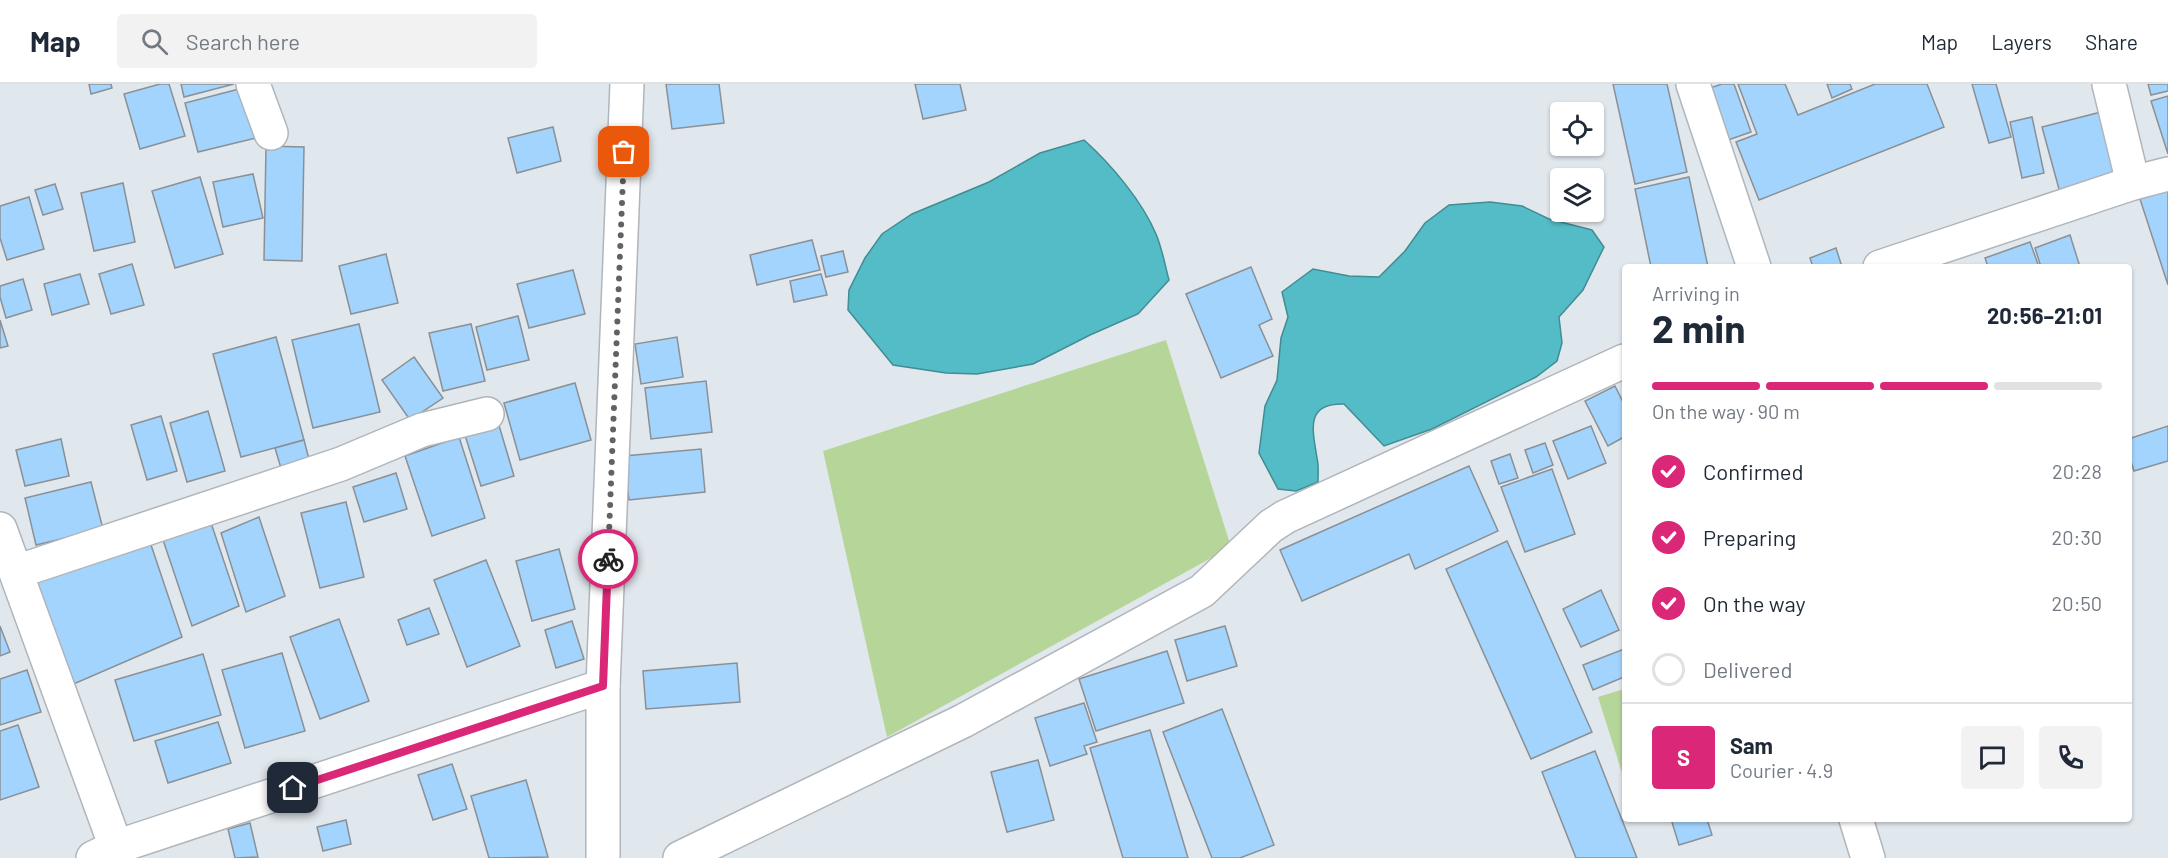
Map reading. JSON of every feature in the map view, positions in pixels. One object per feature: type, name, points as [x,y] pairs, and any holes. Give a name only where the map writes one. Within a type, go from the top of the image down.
[{"type":"street","points":[[253,84],[271,133]]},
{"type":"street","points":[[603,858],[603,686],[627,84]]},
{"type":"street","points":[[1693,84],[1753,264]]},
{"type":"street","points":[[2109,84],[2133,183]]},
{"type":"street","points":[[1889,264],[2133,183],[2168,174]]},
{"type":"street","points":[[680,858],[963,721],[1202,591],[1271,525],[1286,517],[1622,362]]},
{"type":"street","points":[[16,572],[341,464],[422,430],[487,414]]},
{"type":"street","points":[[0,529],[16,572],[105,852],[603,686]]},
{"type":"street","points":[[1857,822],[1868,858]]},
{"type":"green space","points":[[1166,340],[1231,547],[887,737],[823,451]]},
{"type":"green space","points":[[1622,690],[1622,773],[1598,697]]},
{"type":"water","points":[[1084,140],[1105,160],[1143,209],[1158,239],[1169,280],[1138,314],[1033,364],[977,374],[946,373],[893,365],[848,310],[849,290],[865,258],[882,234],[912,214],[989,182],[1040,153]]},
{"type":"water","points":[[1490,202],[1522,206],[1550,219],[1550,222],[1561,222],[1592,230],[1604,247],[1583,290],[1559,317],[1562,343],[1557,361],[1536,377],[1432,429],[1384,446],[1344,404],[1322,408],[1314,420],[1313,429],[1318,482],[1296,491],[1278,489],[1259,453],[1265,406],[1277,380],[1281,338],[1288,317],[1282,292],[1313,269],[1349,276],[1379,277],[1405,251],[1425,223],[1449,205]]},
{"type":"building","points":[[89,84],[111,84],[112,88],[91,94]]},
{"type":"building","points":[[160,84],[169,84],[185,136],[140,149],[124,94]]},
{"type":"building","points":[[181,84],[234,84],[184,97]]},
{"type":"building","points":[[666,84],[719,84],[724,123],[672,129]]},
{"type":"building","points":[[915,84],[960,84],[966,110],[923,119]]},
{"type":"building","points":[[1613,84],[1667,84],[1687,172],[1635,184]]},
{"type":"building","points":[[1722,84],[1734,84],[1751,132],[1728,140],[1710,88]]},
{"type":"building","points":[[1738,84],[1785,84],[1798,115],[1875,84],[1927,84],[1944,127],[1759,200],[1736,142],[1757,134]]},
{"type":"building","points":[[1827,84],[1850,84],[1852,89],[1832,98]]},
{"type":"building","points":[[1972,84],[1996,84],[2011,137],[1989,143]]},
{"type":"building","points":[[2148,84],[2168,84],[2168,91],[2151,95]]},
{"type":"building","points":[[243,88],[256,138],[198,152],[185,103]]},
{"type":"building","points":[[2168,96],[2168,154],[2151,101]]},
{"type":"building","points":[[2105,111],[2124,183],[2062,200],[2042,127]]},
{"type":"building","points":[[2032,117],[2044,173],[2022,178],[2010,122]]},
{"type":"building","points":[[553,127],[561,161],[517,173],[508,138]]},
{"type":"building","points":[[266,146],[304,147],[302,261],[264,260]]},
{"type":"building","points":[[253,174],[263,218],[223,227],[213,182]]},
{"type":"building","points":[[200,177],[223,254],[175,268],[152,191]]},
{"type":"building","points":[[1689,177],[1707,264],[1650,264],[1635,189]]},
{"type":"building","points":[[123,183],[135,242],[94,251],[81,193]]},
{"type":"building","points":[[55,184],[63,209],[43,215],[35,190]]},
{"type":"building","points":[[2168,190],[2168,285],[2140,199]]},
{"type":"building","points":[[29,197],[44,249],[7,260],[0,238],[0,206]]},
{"type":"building","points":[[2070,235],[2079,264],[2040,264],[2035,248]]},
{"type":"building","points":[[812,240],[820,270],[757,285],[750,255]]},
{"type":"building","points":[[2030,242],[2038,264],[1987,264],[1985,258]]},
{"type":"building","points":[[1836,248],[1841,264],[1812,264],[1810,258]]},
{"type":"building","points":[[843,251],[848,272],[826,277],[821,256]]},
{"type":"building","points":[[386,254],[398,303],[351,314],[339,266]]},
{"type":"building","points":[[132,264],[144,305],[111,314],[99,274]]},
{"type":"building","points":[[1251,267],[1272,319],[1259,325],[1273,356],[1221,378],[1186,294]]},
{"type":"building","points":[[573,270],[585,314],[529,328],[517,284]]},
{"type":"building","points":[[80,274],[89,304],[52,315],[44,284]]},
{"type":"building","points":[[821,274],[827,295],[794,302],[790,281]]},
{"type":"building","points":[[23,279],[32,310],[6,318],[0,297],[0,286]]},
{"type":"building","points":[[518,316],[529,360],[487,370],[476,327]]},
{"type":"building","points":[[0,320],[8,346],[0,348]]},
{"type":"building","points":[[359,324],[380,412],[313,428],[292,340]]},
{"type":"building","points":[[471,324],[485,381],[443,391],[429,333]]},
{"type":"building","points":[[276,337],[304,440],[241,457],[213,354]]},
{"type":"building","points":[[677,337],[683,377],[641,384],[635,344]]},
{"type":"building","points":[[414,357],[443,398],[410,420],[382,380]]},
{"type":"building","points":[[706,381],[712,432],[651,439],[645,388]]},
{"type":"building","points":[[575,383],[591,440],[520,460],[504,403]]},
{"type":"building","points":[[1615,386],[1622,400],[1622,438],[1608,446],[1585,401]]},
{"type":"building","points":[[208,411],[225,471],[187,482],[170,423]]},
{"type":"building","points":[[161,416],[177,471],[147,480],[131,425]]},
{"type":"building","points":[[498,422],[514,476],[481,486],[464,432]]},
{"type":"building","points":[[1591,426],[1606,463],[1568,479],[1553,441]]},
{"type":"building","points":[[2168,426],[2168,461],[2134,471],[2132,438]]},
{"type":"building","points":[[459,437],[485,518],[432,536],[405,456]]},
{"type":"building","points":[[61,439],[69,476],[25,486],[16,450]]},
{"type":"building","points":[[304,440],[311,467],[283,475],[275,448]]},
{"type":"building","points":[[1545,443],[1553,465],[1533,473],[1525,450]]},
{"type":"building","points":[[701,449],[705,492],[629,500],[624,456]]},
{"type":"building","points":[[1510,454],[1518,478],[1499,484],[1491,461]]},
{"type":"building","points":[[1469,466],[1498,531],[1415,569],[1409,554],[1302,601],[1280,550]]},
{"type":"building","points":[[1552,469],[1575,534],[1525,552],[1501,487]]},
{"type":"building","points":[[396,473],[407,509],[364,522],[353,487]]},
{"type":"building","points":[[91,482],[103,529],[36,545],[25,498]]},
{"type":"building","points":[[346,502],[364,577],[320,588],[301,513]]},
{"type":"building","points":[[208,514],[239,606],[192,626],[161,534]]},
{"type":"building","points":[[259,517],[285,596],[246,612],[221,533]]},
{"type":"building","points":[[147,533],[182,637],[69,686],[34,582]]},
{"type":"building","points":[[1507,541],[1592,732],[1531,759],[1446,569]]},
{"type":"building","points":[[559,549],[575,609],[532,621],[516,561]]},
{"type":"building","points":[[486,560],[520,646],[467,667],[434,580]]},
{"type":"building","points":[[1601,590],[1619,630],[1581,647],[1563,609]]},
{"type":"building","points":[[429,608],[439,634],[407,645],[398,620]]},
{"type":"building","points":[[339,619],[369,701],[320,719],[290,637]]},
{"type":"building","points":[[572,621],[584,659],[556,668],[545,630]]},
{"type":"building","points":[[0,626],[10,652],[0,656]]},
{"type":"building","points":[[1225,626],[1237,666],[1187,681],[1175,640]]},
{"type":"building","points":[[1622,650],[1622,678],[1593,690],[1583,665]]},
{"type":"building","points":[[1167,651],[1184,703],[1096,731],[1079,679]]},
{"type":"building","points":[[282,653],[305,731],[245,748],[222,670]]},
{"type":"building","points":[[203,654],[221,715],[134,741],[115,680]]},
{"type":"building","points":[[737,663],[740,702],[646,709],[643,671]]},
{"type":"building","points":[[27,670],[41,712],[0,725],[0,679]]},
{"type":"building","points":[[1084,703],[1097,742],[1084,746],[1087,754],[1050,766],[1035,718]]},
{"type":"building","points":[[1222,709],[1274,845],[1240,858],[1212,858],[1163,732]]},
{"type":"building","points":[[218,722],[231,763],[168,783],[155,741]]},
{"type":"building","points":[[18,725],[39,787],[0,800],[0,731]]},
{"type":"building","points":[[1150,730],[1188,858],[1123,858],[1090,748]]},
{"type":"building","points":[[1595,751],[1637,858],[1576,858],[1542,772]]},
{"type":"building","points":[[1038,760],[1054,820],[1007,832],[991,772]]},
{"type":"building","points":[[452,764],[467,809],[433,820],[418,775]]},
{"type":"building","points":[[526,780],[548,857],[489,858],[471,796]]},
{"type":"building","points":[[346,820],[351,844],[323,851],[317,827]]},
{"type":"building","points":[[1672,822],[1708,822],[1712,835],[1679,845]]},
{"type":"building","points":[[250,823],[258,857],[235,858],[228,829]]},
{"type":"way so far","points":[[608,559],[624,152]]},
{"type":"route","points":[[293,788],[603,686],[608,559]]}]
